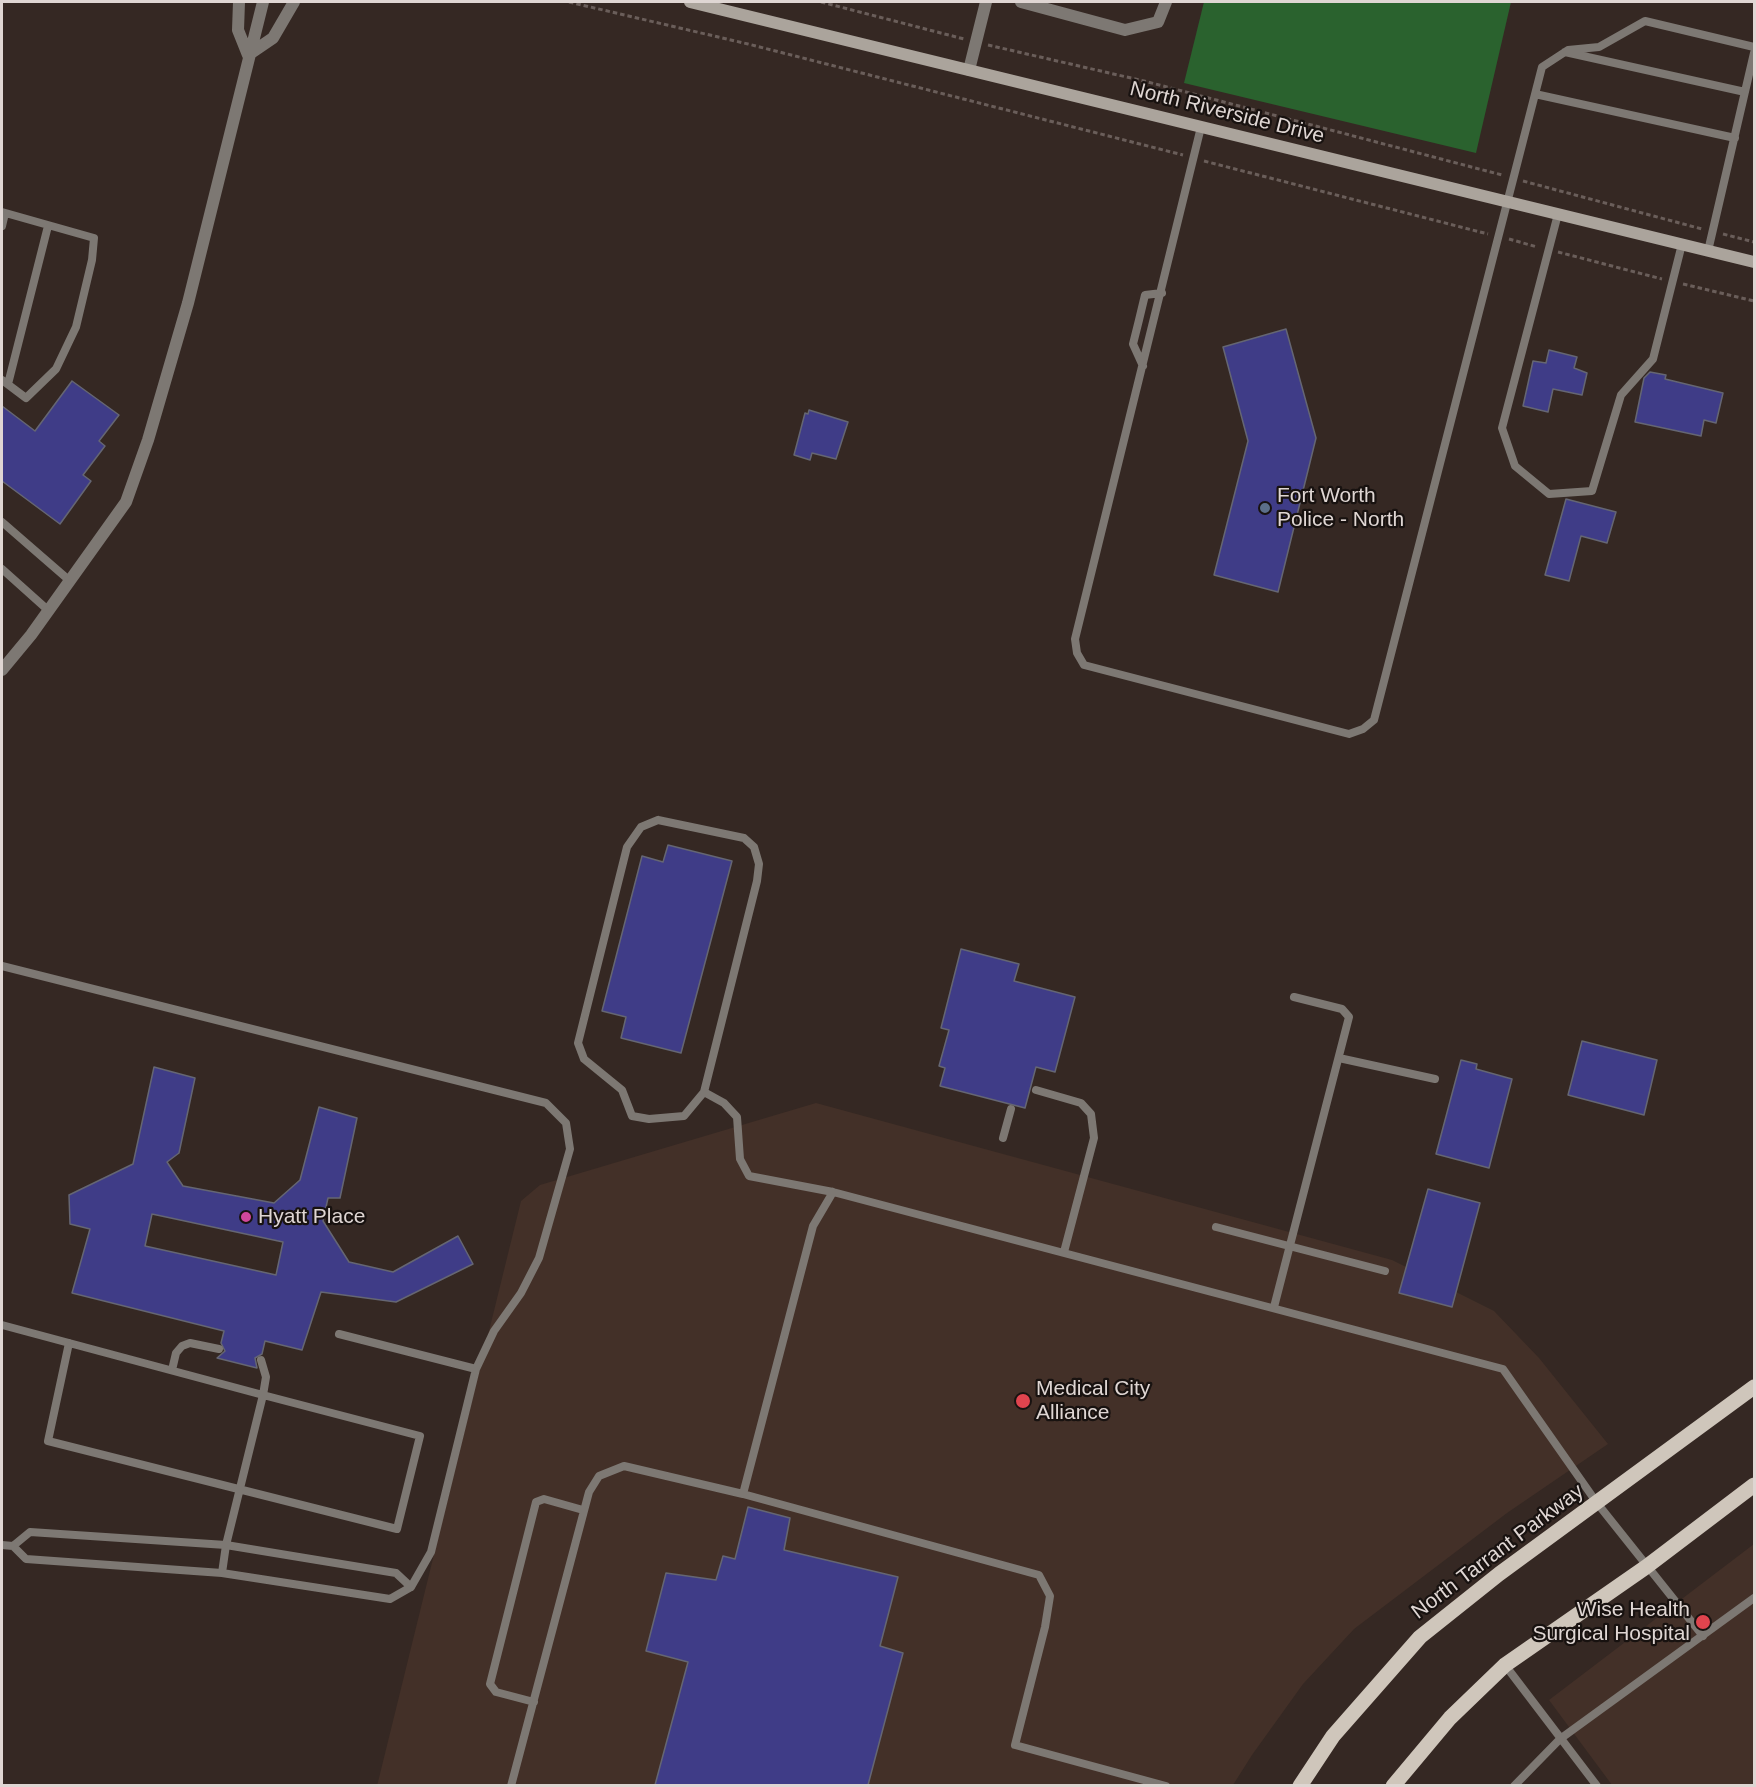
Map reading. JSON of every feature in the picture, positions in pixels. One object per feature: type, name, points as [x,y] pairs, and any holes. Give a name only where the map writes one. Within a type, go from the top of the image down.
[{"type":"main road","name":"North Riverside Drive","points":[[690,2],[1755,262]]},
{"type":"main road","name":"North Tarrant Parkway","points":[[1300,1785],[1333,1736],[1420,1637],[1499,1574],[1755,1387]]},
{"type":"main road","points":[[1393,1785],[1450,1718],[1505,1665],[1646,1566],[1755,1485]]},
{"type":"street","points":[[239,2],[238,30],[248,55]]},
{"type":"street","points":[[2,670],[126,502],[148,440],[188,303],[263,2]]},
{"type":"street","points":[[248,55],[273,38],[294,2]]},
{"type":"street","points":[[969,70],[986,2]]},
{"type":"street","points":[[1021,2],[1125,30],[1158,22],[1166,2]]},
{"type":"lane","points":[[1201,127],[1075,639],[1080,659],[1084,664],[1349,734],[1363,729],[1374,720],[1542,67],[1564,52],[1599,47],[1645,21],[1755,47]]},
{"type":"lane","points":[[1564,52],[1745,92]]},
{"type":"lane","points":[[1708,251],[1755,53]]},
{"type":"lane","points":[[1535,94],[1735,138]]},
{"type":"lane","points":[[2,226],[3,213],[94,238],[92,260],[76,327],[56,369],[26,398],[5,382],[48,226]]},
{"type":"lane","points":[[1558,214],[1502,429],[1515,466],[1549,494],[1592,491],[1621,395],[1653,359],[1682,244]]},
{"type":"lane","points":[[1143,366],[1134,344],[1145,295],[1162,293]]},
{"type":"lane","points":[[2,522],[70,580]]},
{"type":"lane","points":[[2,569],[48,610]]},
{"type":"lane","points":[[658,820],[744,838],[754,848],[759,864],[757,881],[704,1092],[684,1116],[649,1119],[632,1116],[622,1090],[584,1059],[578,1043],[627,847],[641,826],[658,820]]},
{"type":"lane","points":[[2,966],[546,1103],[566,1123],[570,1149],[539,1258],[521,1293],[494,1331],[476,1369],[431,1552],[411,1587],[390,1599],[222,1573],[26,1559],[13,1546],[2,1545]]},
{"type":"lane","points":[[1274,1307],[1349,1017],[1346,1011],[1294,996]]},
{"type":"lane","points":[[1339,1058],[1435,1079]]},
{"type":"lane","points":[[1036,1090],[1081,1103],[1091,1114],[1093,1121],[1094,1138],[1064,1252]]},
{"type":"lane","points":[[704,1092],[724,1103],[737,1117],[740,1159],[749,1176],[833,1192],[1503,1369],[1597,1503],[1703,1636]]},
{"type":"lane","points":[[1003,1138],[1011,1109]]},
{"type":"lane","points":[[743,1494],[813,1226],[833,1192]]},
{"type":"lane","points":[[1216,1227],[1385,1271]]},
{"type":"lane","points":[[2,1325],[420,1436],[397,1529],[48,1441],[69,1343]]},
{"type":"lane","points":[[339,1334],[476,1369]]},
{"type":"lane","points":[[172,1370],[176,1353],[190,1342],[219,1350]]},
{"type":"lane","points":[[222,1573],[226,1545],[263,1395],[266,1377],[261,1360]]},
{"type":"lane","points":[[511,1785],[583,1510],[598,1476],[624,1466],[743,1494],[1039,1575],[1050,1596],[1047,1617],[1015,1745],[1166,1785]]},
{"type":"lane","points":[[534,1702],[496,1692],[490,1684],[536,1502],[544,1499],[583,1510]]},
{"type":"lane","points":[[13,1546],[30,1532],[226,1545],[396,1573],[411,1587]]},
{"type":"lane","points":[[1514,1785],[1560,1739],[1755,1598]]},
{"type":"lane","points":[[1505,1665],[1597,1785]]},
{"type":"path","points":[[570,2],[748,44],[1755,301]]},
{"type":"path","points":[[821,2],[976,42],[1144,81],[1755,242]]},
{"type":"shaded area","name":"Medical City Alliance","points":[[816,1103],[1392,1260],[1494,1311],[1539,1358],[1608,1444],[1507,1513],[1354,1629],[1303,1684],[1233,1785],[377,1786],[521,1201],[540,1185]]},
{"type":"shaded area","name":"Wise Health Surgical Hospital","points":[[1754,1544],[1754,1785],[1612,1785],[1549,1700]]},
{"type":"green space","points":[[1204,2],[1511,2],[1476,153],[1184,83]]},
{"type":"building","name":"Fort Worth Police - North","points":[[1286,329],[1316,438],[1278,592],[1214,575],[1248,441],[1223,347]]},
{"type":"building","points":[[1549,350],[1577,357],[1574,368],[1587,373],[1582,395],[1553,389],[1548,412],[1523,406],[1533,361],[1546,363]]},
{"type":"building","points":[[1650,372],[1666,375],[1665,379],[1723,393],[1716,423],[1704,420],[1701,436],[1635,422],[1644,378]]},
{"type":"building","points":[[72,381],[119,415],[99,441],[105,446],[83,475],[91,481],[60,524],[2,481],[2,406],[35,431]]},
{"type":"building","points":[[809,410],[848,422],[836,459],[812,453],[810,460],[794,455],[805,413],[808,414]]},
{"type":"building","points":[[1566,499],[1616,512],[1607,543],[1581,536],[1569,581],[1545,575]]},
{"type":"building","points":[[668,845],[732,861],[681,1053],[621,1038],[626,1017],[602,1011],[642,856],[663,862]]},
{"type":"building","points":[[961,949],[1019,964],[1014,981],[1075,997],[1055,1072],[1036,1067],[1025,1108],[940,1086],[945,1068],[939,1066],[949,1030],[941,1028]]},
{"type":"building","points":[[1582,1041],[1657,1060],[1644,1115],[1568,1095]]},
{"type":"building","points":[[1461,1060],[1477,1064],[1476,1069],[1512,1079],[1489,1168],[1436,1154]]},
{"type":"building","name":"Hyatt Place","points":[[154,1067],[195,1078],[179,1153],[167,1162],[183,1186],[274,1203],[300,1180],[319,1107],[357,1118],[340,1198],[328,1198],[323,1221],[349,1262],[393,1272],[458,1236],[473,1264],[396,1302],[321,1292],[302,1350],[265,1341],[262,1354],[255,1358],[257,1368],[217,1358],[225,1351],[221,1343],[224,1331],[72,1293],[90,1229],[70,1224],[69,1195],[133,1164]],"holes":[[[152,1214],[283,1242],[276,1275],[145,1246]]]},
{"type":"building","points":[[1428,1189],[1480,1203],[1452,1307],[1399,1293]]},
{"type":"building","points":[[748,1507],[790,1518],[784,1550],[898,1577],[880,1646],[903,1653],[868,1785],[655,1785],[688,1662],[646,1651],[666,1573],[716,1580],[723,1556],[735,1559]]},
{"type":"place","name":"Fort Worth Police - North","points":[[1265,508]]},
{"type":"place","name":"Hyatt Place","points":[[246,1217]]},
{"type":"place","name":"Medical City Alliance","points":[[1023,1401]]},
{"type":"place","name":"Wise Health Surgical Hospital","points":[[1703,1622]]}]
